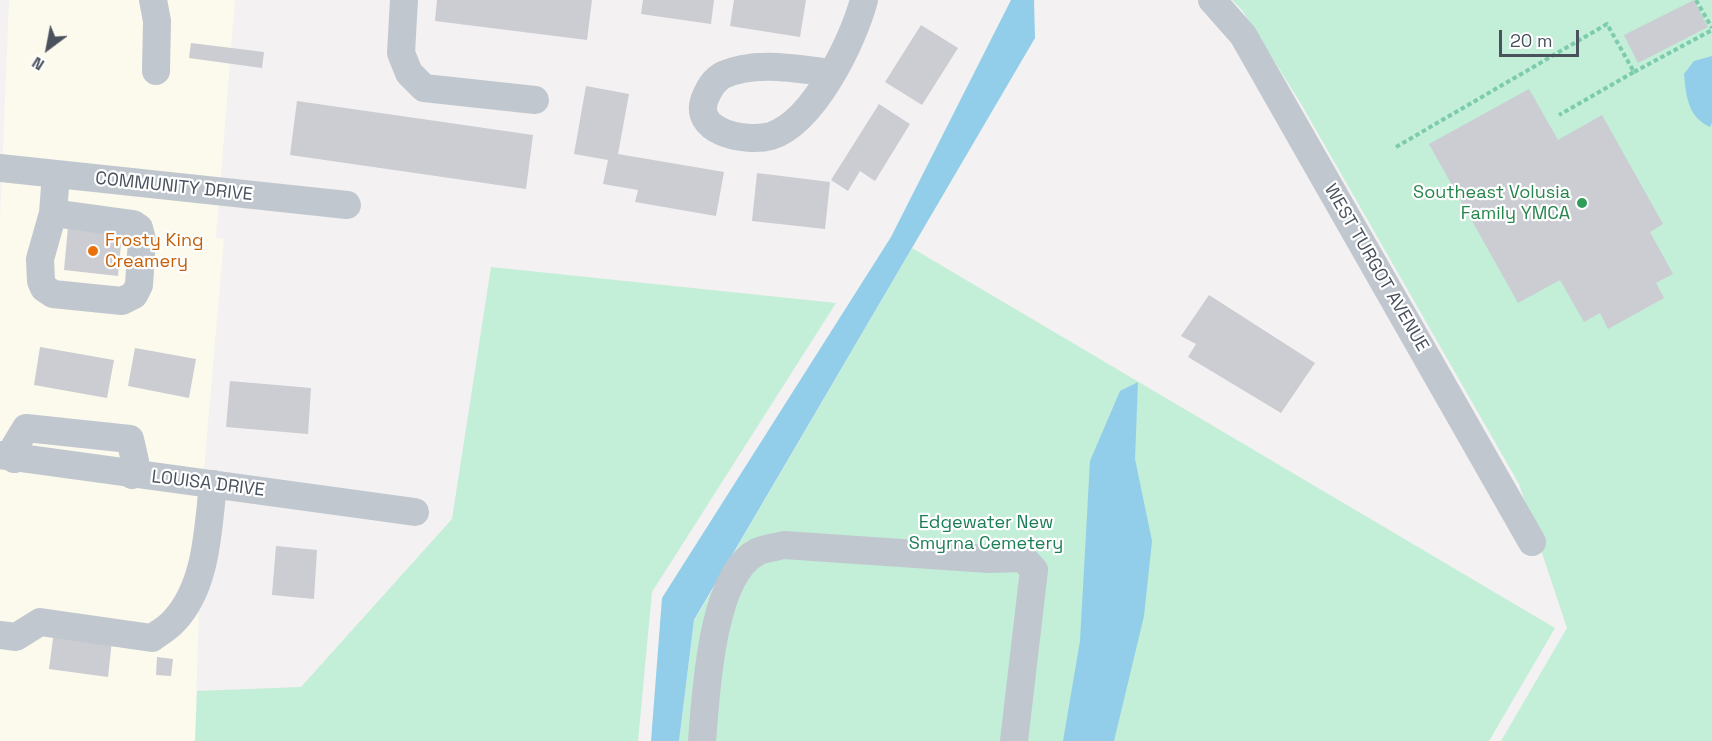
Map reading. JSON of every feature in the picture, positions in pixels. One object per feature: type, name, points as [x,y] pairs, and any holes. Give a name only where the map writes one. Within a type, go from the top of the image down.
[{"type":"street","points":[[153,0],[157,21],[156,71]]},
{"type":"street","points":[[404,0],[401,53],[409,73],[424,88],[535,100]]},
{"type":"street","points":[[832,74],[858,23],[864,0]]},
{"type":"street","name":"WEST TURGOT AVENUE","points":[[1212,0],[1243,35],[1532,542]]},
{"type":"street","name":"COMMUNITY DRIVE","points":[[0,168],[347,205]]},
{"type":"street","points":[[53,213],[133,224],[139,228],[142,240],[139,285],[134,295],[122,301],[53,294],[44,288],[41,281],[40,259],[53,213],[56,174]]},
{"type":"street","points":[[133,224],[138,184]]},
{"type":"street","name":"LOUISA DRIVE","points":[[7,457],[415,512]]},
{"type":"street","points":[[0,635],[16,637],[40,622],[152,638],[174,621],[193,593],[206,543],[213,484]]},
{"type":"street","points":[[702,741],[706,688],[719,609],[738,572],[757,552],[784,545],[989,560],[1023,558],[1034,570],[1014,741]]},
{"type":"path","points":[[1559,115],[1712,29],[1696,0]]},
{"type":"path","points":[[1396,147],[1608,24],[1634,72]]},
{"type":"shaded area","points":[[9,0],[235,0],[216,238],[224,239],[203,482],[195,741],[0,741],[0,220]]},
{"type":"green space","points":[[1232,0],[1712,0],[1712,741],[1501,741],[1567,628],[1519,484],[1300,102],[1242,10]]},
{"type":"green space","name":"Edgewater New Smyrna Cemetery","points":[[912,248],[1555,628],[1489,741],[679,741],[694,621]]},
{"type":"green space","points":[[491,267],[836,303],[652,592],[638,741],[195,741],[197,691],[301,687],[452,519]]},
{"type":"water","points":[[1011,0],[1034,0],[1035,38],[694,620],[679,741],[651,741],[662,598],[891,237]]},
{"type":"water","points":[[1712,56],[1712,123],[1710,127],[1697,118],[1693,112],[1687,98],[1684,74],[1694,61]]},
{"type":"water","points":[[1138,382],[1135,459],[1152,541],[1144,616],[1114,741],[1063,741],[1080,641],[1090,461],[1120,391]]},
{"type":"building","points":[[437,0],[592,0],[587,40],[435,21]]},
{"type":"building","points":[[643,0],[714,0],[711,24],[641,14]]},
{"type":"building","points":[[734,0],[806,0],[800,37],[730,26]]},
{"type":"building","points":[[1694,0],[1708,27],[1638,63],[1624,35]]},
{"type":"building","points":[[921,25],[958,48],[922,105],[885,82]]},
{"type":"building","points":[[191,43],[264,52],[262,68],[189,58]]},
{"type":"building","points":[[586,86],[629,94],[618,154],[724,172],[716,216],[635,202],[638,190],[603,184],[608,160],[574,154]]},
{"type":"building","points":[[1529,89],[1558,140],[1602,115],[1663,224],[1650,232],[1673,274],[1656,283],[1664,298],[1608,329],[1600,313],[1584,322],[1560,280],[1518,303],[1429,144]]},
{"type":"building","points":[[297,101],[533,135],[526,189],[290,155]]},
{"type":"building","points":[[879,104],[910,124],[875,181],[860,171],[848,191],[831,180]]},
{"type":"building","points":[[757,173],[830,182],[825,229],[752,221]]},
{"type":"building","name":"Frosty King Creamery","points":[[68,227],[122,233],[118,276],[64,270]]},
{"type":"building","points":[[1209,295],[1315,363],[1281,413],[1188,357],[1196,344],[1181,336]]},
{"type":"building","points":[[40,347],[114,360],[107,398],[34,385]]},
{"type":"building","points":[[135,348],[196,359],[189,398],[128,386]]},
{"type":"building","points":[[230,381],[311,388],[308,434],[226,427]]},
{"type":"building","points":[[276,546],[317,550],[314,599],[272,595]]},
{"type":"building","points":[[54,631],[112,640],[108,677],[49,669]]},
{"type":"building","points":[[157,657],[173,659],[171,676],[156,675]]},
{"type":"place","name":"Southeast Volusia Family YMCA","points":[[1582,203]]},
{"type":"place","name":"Frosty King Creamery","points":[[93,251]]}]
